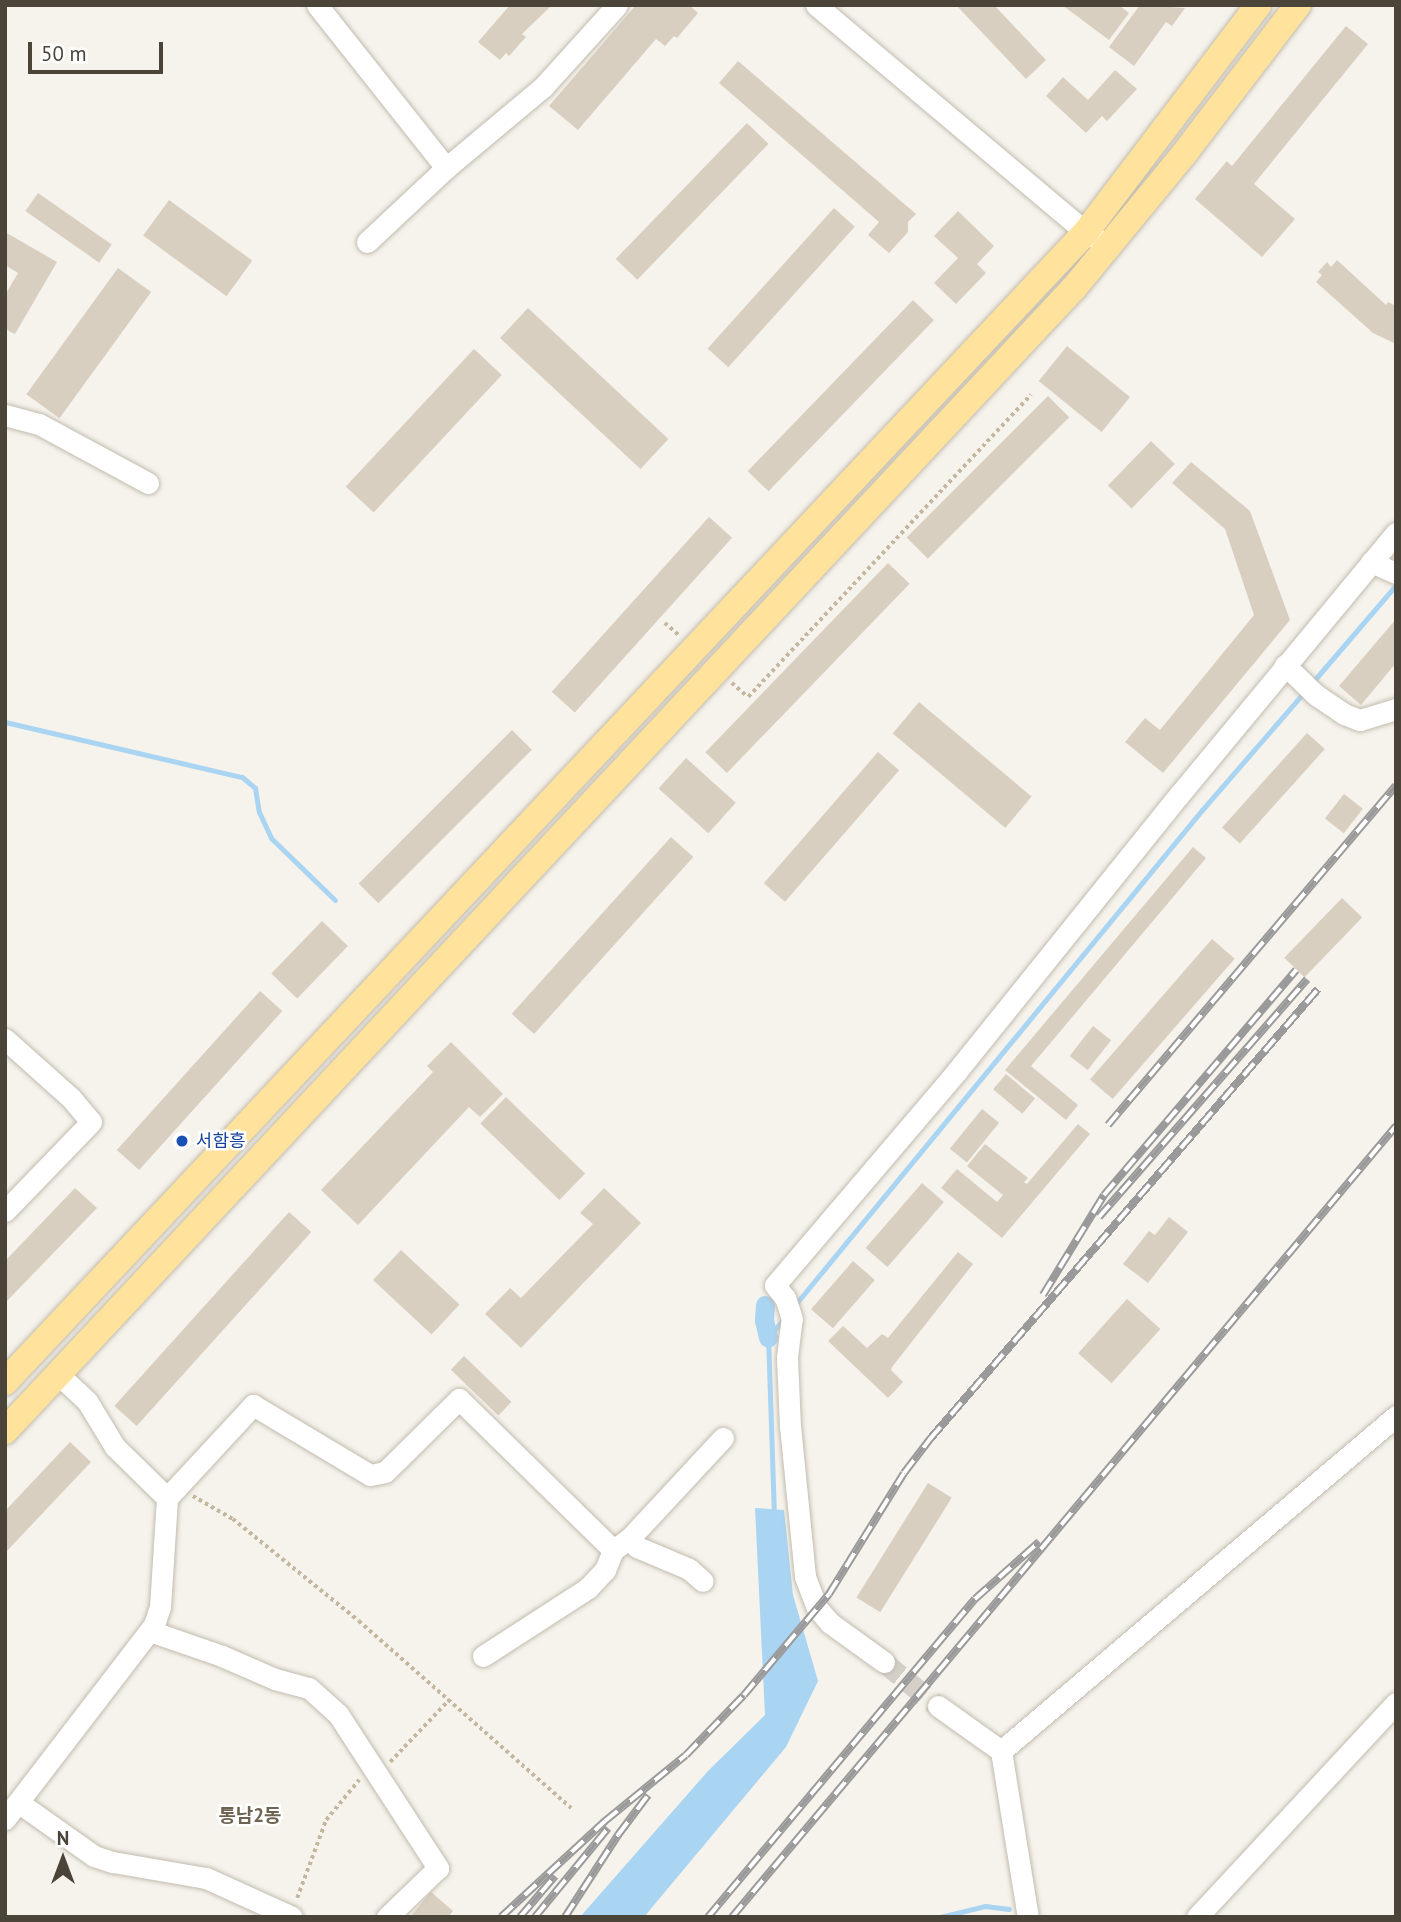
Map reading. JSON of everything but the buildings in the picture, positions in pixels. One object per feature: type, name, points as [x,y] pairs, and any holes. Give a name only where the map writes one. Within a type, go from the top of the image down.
[{"type":"main road","points":[[5,1382],[1086,232],[1258,5]]},
{"type":"main road","points":[[5,1431],[747,640],[1110,246],[1298,5]]},
{"type":"street","points":[[317,5],[446,168]]},
{"type":"street","points":[[367,242],[446,168],[543,87],[617,5]]},
{"type":"street","points":[[816,5],[1086,232],[1110,246]]},
{"type":"street","points":[[5,415],[39,424],[148,484]]},
{"type":"street","points":[[884,1662],[830,1623],[817,1608],[805,1576],[790,1427],[787,1357],[792,1319],[785,1298],[775,1284],[1383,568],[1396,533]]},
{"type":"street","points":[[1292,672],[1316,695],[1343,715],[1360,720],[1396,709]]},
{"type":"street","points":[[5,1039],[71,1098],[91,1122],[5,1211]]},
{"type":"street","points":[[58,1327],[83,1349]]},
{"type":"street","points":[[59,1375],[87,1401],[115,1447],[172,1493]]},
{"type":"street","points":[[291,1916],[206,1878],[113,1863],[94,1856],[11,1810],[150,1631],[160,1607],[172,1493],[253,1405],[370,1475],[385,1472],[459,1399],[621,1545],[637,1547],[688,1569],[703,1581]]},
{"type":"street","points":[[1001,1751],[1396,1416]]},
{"type":"street","points":[[483,1657],[588,1588],[605,1570],[621,1545],[723,1438]]},
{"type":"street","points":[[150,1631],[222,1656],[275,1679],[309,1688],[338,1714],[438,1868],[387,1917]]},
{"type":"street","points":[[1197,1917],[1396,1703]]},
{"type":"street","points":[[938,1706],[1001,1751],[1028,1917]]},
{"type":"path","points":[[748,697],[1031,395]]},
{"type":"path","points":[[172,1493],[233,1520],[359,1621],[571,1808]]},
{"type":"path","points":[[291,1916],[326,1820],[373,1771],[449,1700]]},
{"type":"water","points":[[755,1508],[784,1510],[793,1595],[818,1681],[786,1747],[644,1917],[580,1917],[708,1771],[765,1715]]},
{"type":"waterway","points":[[1311,684],[1396,585]]},
{"type":"waterway","points":[[794,1306],[1202,810],[1305,691]]},
{"type":"waterway","points":[[5,722],[242,777],[255,788],[259,812],[271,838],[335,900]]},
{"type":"waterway","points":[[765,1305],[764,1320],[768,1338]]},
{"type":"waterway","points":[[774,1516],[768,1338],[784,1318]]},
{"type":"waterway","points":[[940,1917],[985,1906],[1009,1909]]},
{"type":"tunnel","points":[[884,1662],[938,1706]]},
{"type":"railway","points":[[1108,1125],[1396,786]]},
{"type":"railway","points":[[1043,1295],[1104,1195],[1296,970]]},
{"type":"railway","points":[[1099,1217],[1307,979]]},
{"type":"railway","points":[[501,1917],[605,1821],[686,1755],[744,1695],[829,1594],[904,1473],[930,1439],[1318,989]]},
{"type":"railway","points":[[732,1917],[1396,1126]]},
{"type":"railway","points":[[708,1917],[975,1599],[1039,1542]]},
{"type":"railway","points":[[565,1917],[618,1835],[648,1795]]},
{"type":"railway","points":[[535,1917],[608,1828]]},
{"type":"railway","points":[[520,1917],[555,1876]]},
{"type":"place","name":"서함흥","points":[[182,1141]]},
{"type":"district","name":"통남2동","points":[[250,1816]]}]
